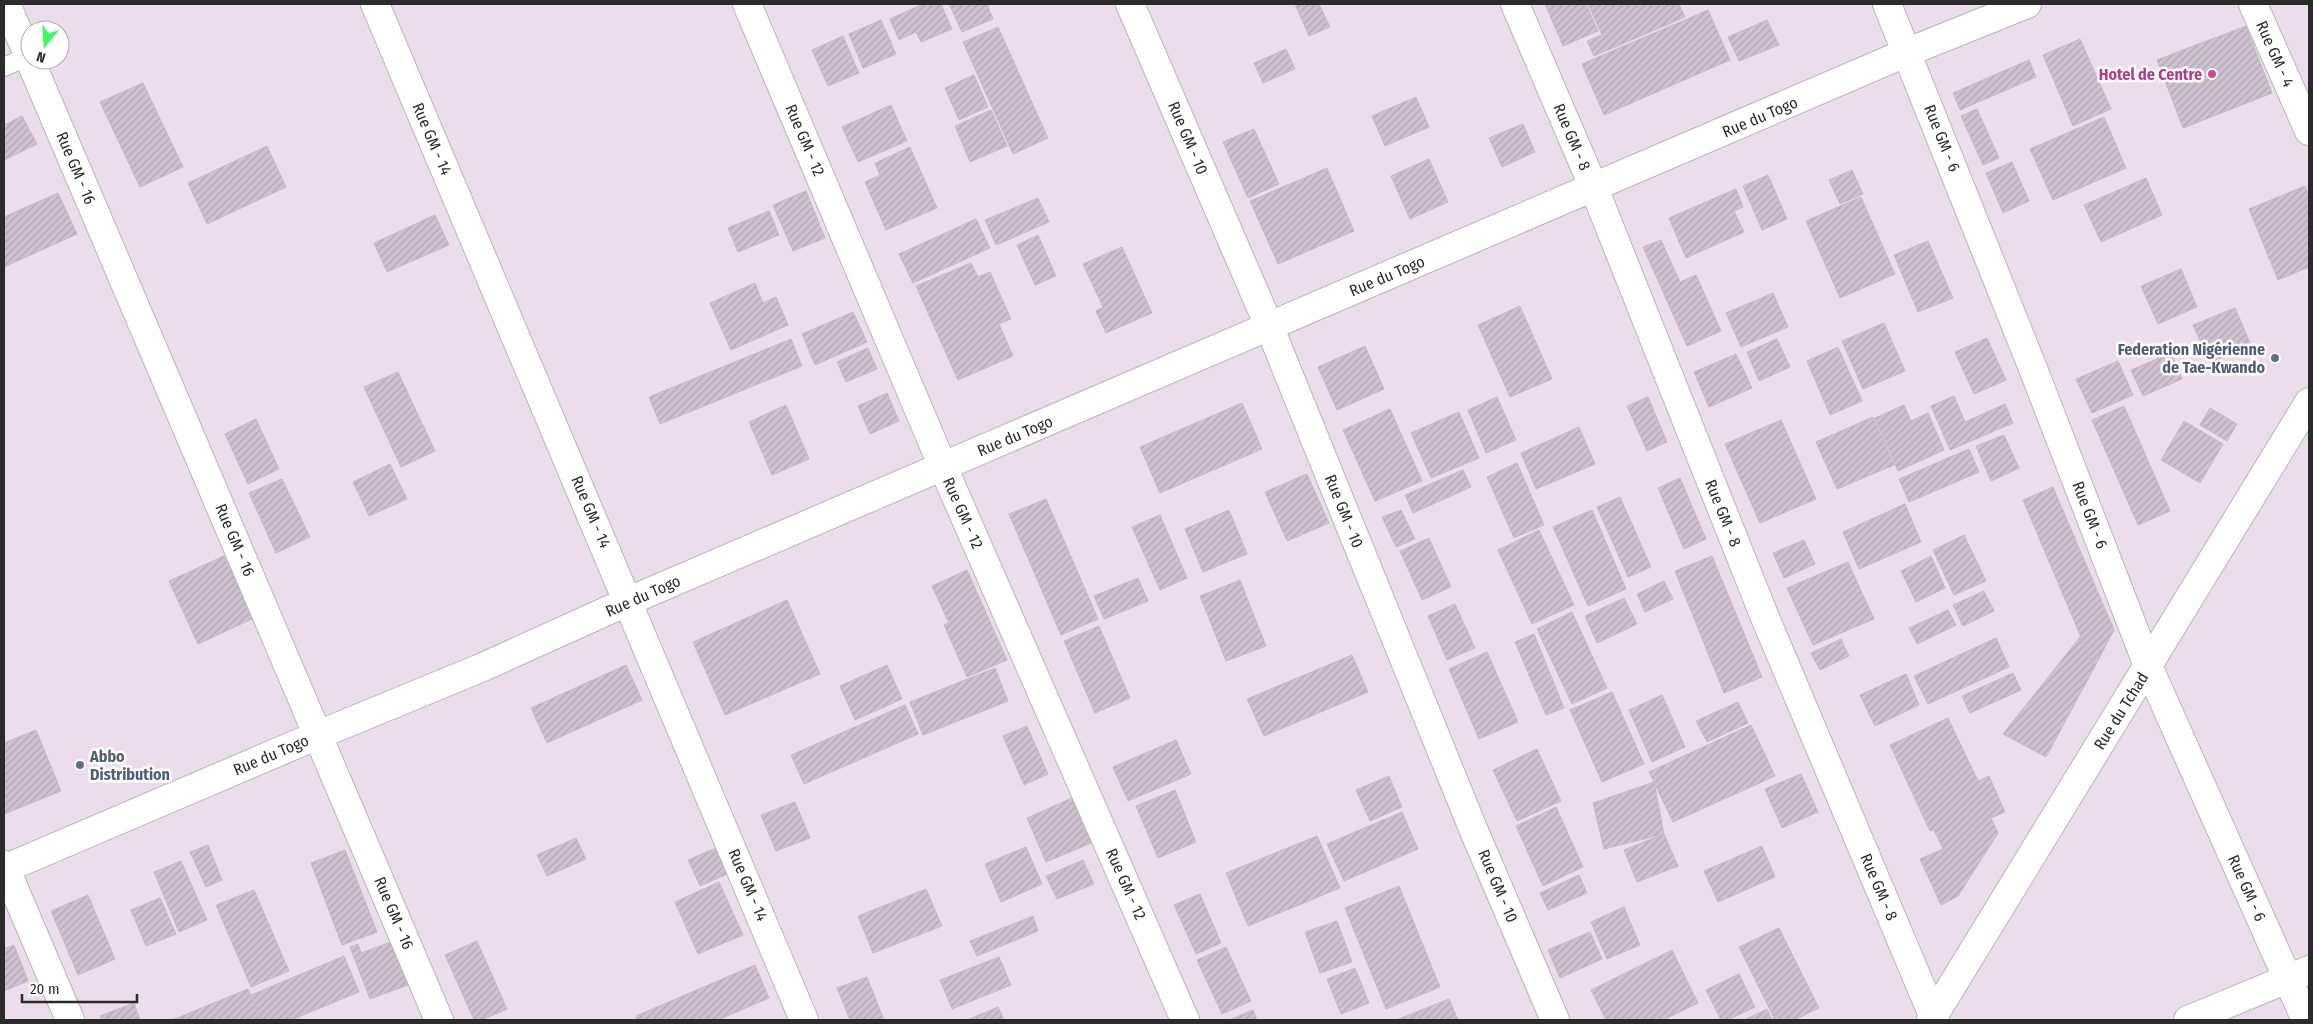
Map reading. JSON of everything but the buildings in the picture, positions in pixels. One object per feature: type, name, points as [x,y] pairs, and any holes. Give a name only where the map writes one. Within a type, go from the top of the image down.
[{"type":"street","name":"Rue GM - 16","points":[[6,4],[20,36]]},
{"type":"street","name":"Rue GM - 14","points":[[375,4],[804,1020]]},
{"type":"street","name":"Rue GM - 12","points":[[747,4],[943,467],[1185,1020]]},
{"type":"street","name":"Rue GM - 10","points":[[1130,4],[1269,326],[1474,831],[1555,1020]]},
{"type":"street","name":"Rue GM - 8","points":[[1515,4],[1594,188],[1764,614],[1933,1019]]},
{"type":"street","name":"Rue GM - 6","points":[[1887,4],[1908,52],[2148,666],[2299,975],[2306,1020]]},
{"type":"street","name":"Rue du Togo","points":[[4,867],[483,667],[629,602],[1269,326],[1908,52],[2027,4]]},
{"type":"street","name":"Rue GM - 4","points":[[2253,4],[2309,131]]},
{"type":"street","name":"Rue GM - 16","points":[[35,70],[440,1020]]},
{"type":"street","name":"Rue du Tchad","points":[[1933,1019],[2309,402]]},
{"type":"street","points":[[4,867],[70,1020]]},
{"type":"street","points":[[2188,1020],[2299,975]]},
{"type":"lane","points":[[4,67],[20,61]]},
{"type":"place","name":"Hotel de Centre","points":[[2212,74]]},
{"type":"place","name":"Federation Nigérienne de Tae-Kwando","points":[[2275,358]]},
{"type":"place","name":"Abbo Distribution","points":[[80,765]]}]
